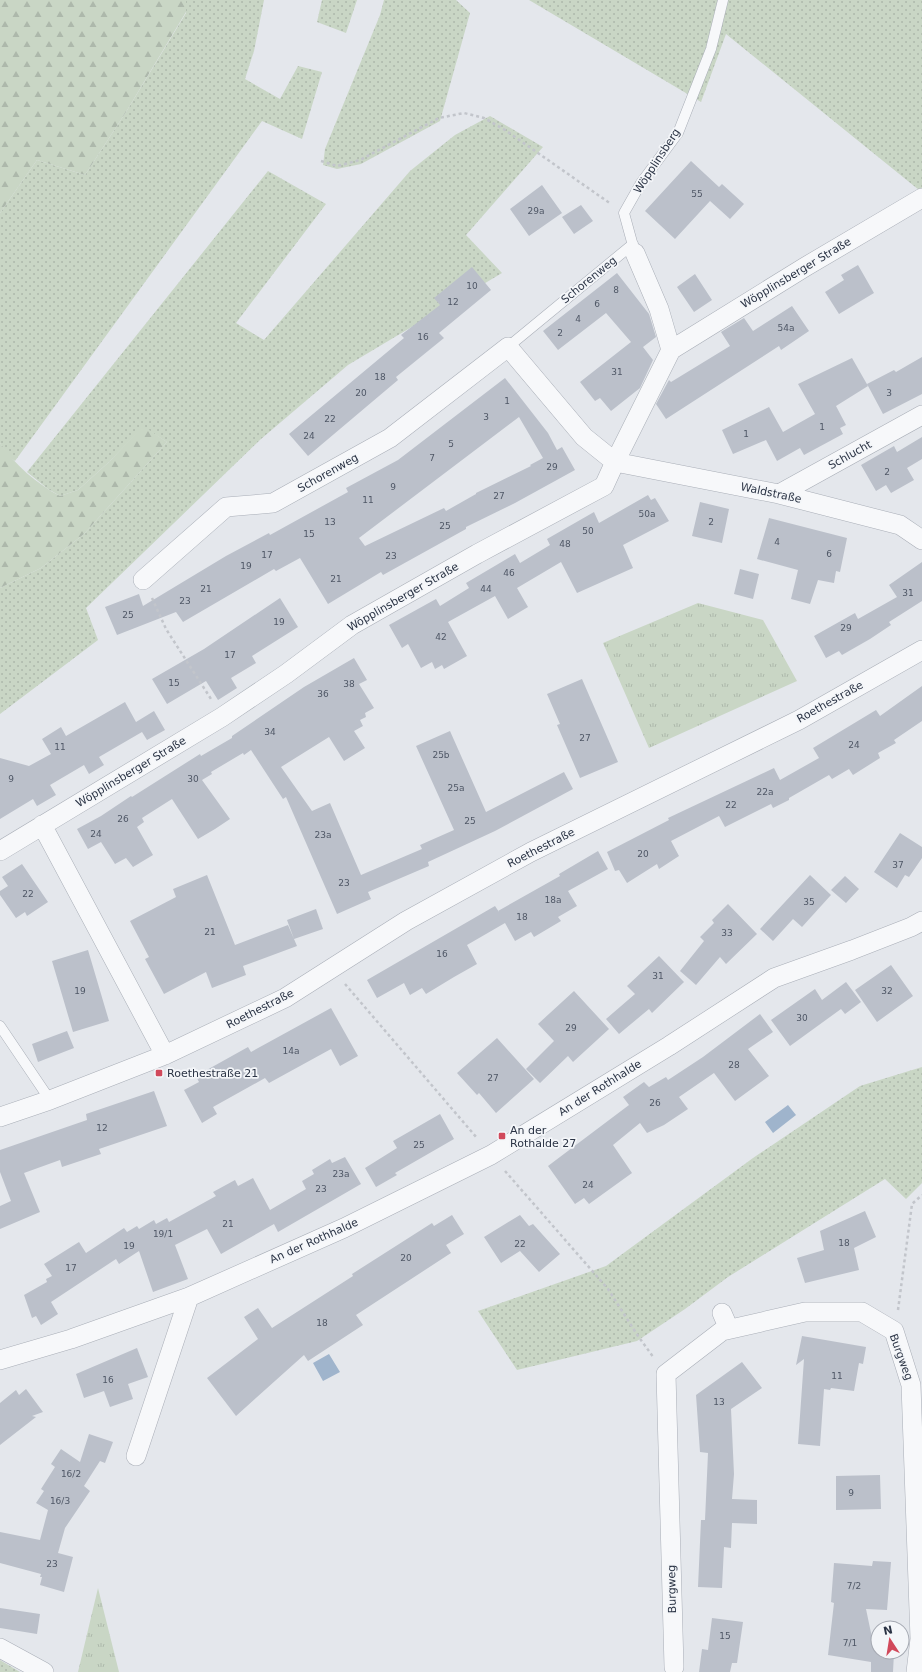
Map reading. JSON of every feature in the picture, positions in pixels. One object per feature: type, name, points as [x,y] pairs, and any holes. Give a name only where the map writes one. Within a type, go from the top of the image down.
[{"type":"street","name":"Wöpplinsberger Straße","points":[[0,851],[222,717],[286,674],[352,625],[477,554],[604,486],[671,350],[805,267],[922,198]]},
{"type":"street","points":[[634,248],[659,309],[671,350]]},
{"type":"street","points":[[508,347],[584,437],[615,462]]},
{"type":"street","name":"Schorenweg","points":[[143,580],[226,507],[273,503],[390,438],[508,347]]},
{"type":"street","name":"Schlucht","points":[[779,494],[922,415]]},
{"type":"street","name":"Waldstraße","points":[[615,462],[779,494],[900,526],[922,540]]},
{"type":"street","name":"Roethestraße","points":[[0,1117],[50,1100],[165,1055],[285,998],[406,921],[531,852],[799,720],[922,650]]},
{"type":"street","points":[[42,825],[165,1055]]},
{"type":"street","name":"An der Rothhalde","points":[[0,1360],[71,1339],[189,1297],[344,1228],[492,1155],[663,1050],[774,978],[852,950],[911,927],[922,921]]},
{"type":"street","points":[[136,1456],[189,1297]]},
{"type":"street","name":"Burgweg","points":[[674,1667],[666,1374],[722,1331],[726,1321],[805,1312],[862,1312],[894,1331],[911,1385],[920,1639],[916,1672]]},
{"type":"street","points":[[0,1648],[44,1672]]},
{"type":"lane","name":"Wöpplinsberg","points":[[624,213],[641,183],[678,133],[711,49],[723,0]]},
{"type":"lane","points":[[624,213],[634,248]]},
{"type":"lane","name":"Schorenweg","points":[[508,347],[634,248]]},
{"type":"lane","points":[[0,1026],[50,1100]]},
{"type":"path","points":[[321,161],[337,166],[360,160],[439,118],[464,113],[484,118],[505,130],[624,213]]},
{"type":"path","points":[[143,580],[166,629],[222,717]]},
{"type":"path","points":[[895,1334],[912,1204],[922,1195]]},
{"type":"green space","points":[[0,0],[186,0],[186,12],[126,112],[85,175],[37,160],[0,213]]},
{"type":"green space","points":[[186,0],[264,0],[254,51],[245,79],[280,99],[298,66],[322,72],[302,139],[262,121],[15,461],[9,457],[0,443],[0,213],[37,160],[85,175],[126,112],[186,13]]},
{"type":"green space","points":[[322,0],[357,0],[346,33],[317,22]]},
{"type":"green space","points":[[384,0],[456,0],[470,13],[440,121],[361,164],[337,169],[323,165],[325,149],[380,15]]},
{"type":"green space","points":[[529,0],[922,0],[922,188],[919,190],[726,34],[701,102]]},
{"type":"green space","points":[[490,116],[543,147],[466,235],[502,273],[348,365],[261,439],[86,608],[98,640],[0,714],[0,588],[41,568],[84,534],[167,442],[143,427],[109,462],[78,490],[60,496],[48,489],[27,472],[268,171],[326,204],[236,323],[264,340],[410,171],[455,135]]},
{"type":"green space","points":[[143,426],[167,442],[84,534],[41,568],[0,588],[0,443],[19,466],[43,486],[60,496],[78,490],[109,462]]},
{"type":"green space","points":[[698,603],[763,620],[797,681],[649,748],[603,643]]},
{"type":"green space","points":[[922,1067],[922,1183],[906,1199],[885,1179],[728,1277],[685,1309],[637,1341],[517,1370],[478,1311],[606,1266],[753,1158],[860,1086]]},
{"type":"green space","points":[[98,1588],[119,1672],[78,1672]]},
{"type":"green space","points":[[0,1660],[20,1672],[0,1672]]},
{"type":"water","points":[[788,1105],[796,1115],[773,1133],[765,1122]]},
{"type":"water","points":[[329,1354],[340,1372],[323,1381],[313,1363]]},
{"type":"building","points":[[691,161],[719,187],[722,184],[744,204],[730,219],[710,201],[675,239],[645,211]]},
{"type":"building","points":[[542,185],[562,213],[529,236],[510,209]]},
{"type":"building","points":[[581,205],[593,221],[574,234],[562,217]]},
{"type":"building","points":[[858,265],[874,293],[839,314],[825,292],[844,280],[841,275]]},
{"type":"building","points":[[472,267],[491,290],[439,333],[444,338],[396,377],[398,380],[308,456],[289,434],[404,338],[401,335],[440,305],[434,298]]},
{"type":"building","points":[[617,273],[649,314],[656,337],[643,347],[653,360],[640,388],[611,411],[600,398],[595,401],[580,382],[631,342],[606,313],[558,350],[543,331]]},
{"type":"building","points":[[695,274],[712,300],[694,312],[677,287]]},
{"type":"building","points":[[792,306],[809,331],[781,350],[779,346],[666,419],[656,404],[669,380],[671,382],[730,346],[721,332],[744,318],[753,331]]},
{"type":"building","points":[[922,357],[922,394],[883,414],[867,384],[894,370],[896,372]]},
{"type":"building","points":[[852,358],[868,386],[836,406],[846,425],[840,428],[843,434],[804,455],[800,448],[777,461],[766,440],[733,454],[722,430],[769,407],[783,432],[815,414],[798,384]]},
{"type":"building","points":[[505,378],[548,433],[557,450],[562,447],[575,470],[515,503],[466,527],[466,529],[383,575],[381,572],[328,604],[300,558],[276,571],[274,569],[183,622],[176,612],[117,635],[105,607],[139,594],[143,606],[226,556],[269,533],[270,535],[348,492],[346,488],[398,460]],"holes":[[[519,417],[543,458],[530,465],[531,466],[476,493],[446,511],[444,508],[365,546],[359,538]]]},
{"type":"building","points":[[922,437],[922,459],[907,468],[914,480],[891,493],[886,485],[876,491],[861,465],[894,446],[897,452]]},
{"type":"building","points":[[648,495],[651,500],[655,498],[669,521],[623,545],[633,568],[577,593],[561,562],[517,588],[528,607],[508,619],[495,596],[448,622],[467,656],[444,669],[442,665],[435,669],[432,662],[421,668],[408,644],[402,648],[389,625],[436,599],[440,606],[469,588],[466,583],[515,554],[520,563],[550,545],[547,539],[594,512],[599,523]]},
{"type":"building","points":[[700,502],[729,509],[722,543],[692,536]]},
{"type":"building","points":[[769,518],[847,538],[840,572],[836,571],[834,583],[818,580],[810,604],[791,599],[798,570],[757,559]]},
{"type":"building","points":[[922,562],[922,601],[889,622],[891,625],[870,639],[842,655],[839,651],[826,658],[814,636],[855,613],[858,619],[897,597],[889,585]]},
{"type":"building","points":[[740,569],[759,574],[753,599],[734,594]]},
{"type":"building","points":[[280,598],[298,627],[252,656],[256,663],[231,678],[237,688],[218,700],[206,681],[167,704],[152,679],[204,649]]},
{"type":"building","points":[[354,658],[367,680],[359,684],[374,708],[365,713],[366,717],[360,720],[363,726],[354,731],[365,748],[344,761],[329,737],[281,767],[312,811],[330,803],[361,875],[422,849],[420,845],[454,830],[416,746],[450,731],[486,812],[564,772],[573,789],[495,831],[428,862],[429,866],[368,892],[371,899],[337,914],[286,797],[283,799],[251,750],[244,755],[243,753],[211,772],[212,774],[202,780],[230,819],[215,829],[198,839],[172,799],[142,818],[144,822],[137,827],[153,855],[133,867],[126,858],[115,864],[101,842],[88,849],[77,829],[101,816],[200,754],[201,756],[232,738],[232,736],[304,687]]},
{"type":"building","points":[[582,679],[618,762],[580,778],[557,725],[560,724],[547,694]]},
{"type":"building","points":[[922,686],[922,721],[894,740],[896,743],[878,753],[880,758],[853,775],[849,769],[832,779],[829,775],[789,798],[789,800],[773,808],[771,804],[725,827],[719,816],[671,841],[679,856],[659,869],[657,864],[627,883],[619,870],[615,871],[607,852],[669,820],[668,818],[774,768],[780,780],[819,758],[813,748],[876,710],[880,716]]},
{"type":"building","points":[[125,702],[136,722],[154,711],[165,730],[147,740],[142,732],[99,757],[104,765],[89,774],[84,765],[50,785],[56,795],[37,806],[33,799],[0,819],[0,758],[29,766],[51,754],[42,739],[61,727],[66,736]]},
{"type":"building","points":[[900,833],[922,847],[922,858],[909,877],[905,875],[897,888],[874,872]]},
{"type":"building","points":[[598,851],[608,869],[568,891],[577,906],[558,917],[561,921],[534,937],[531,932],[515,941],[505,923],[467,945],[477,964],[426,994],[422,988],[410,995],[404,983],[377,998],[367,980],[495,906],[498,911],[560,876],[559,874]]},
{"type":"building","points":[[22,864],[48,902],[27,916],[25,912],[16,918],[0,895],[0,891],[8,886],[2,877]]},
{"type":"building","points":[[207,875],[235,945],[288,925],[297,946],[243,966],[246,975],[212,988],[206,972],[164,994],[145,959],[149,957],[130,921],[176,897],[173,889]]},
{"type":"building","points":[[810,875],[831,895],[802,927],[793,919],[773,941],[760,929]]},
{"type":"building","points":[[845,876],[859,889],[846,903],[831,890]]},
{"type":"building","points":[[728,904],[757,934],[726,964],[720,957],[696,985],[680,971],[704,941],[700,937],[714,923],[712,920]]},
{"type":"building","points":[[316,909],[323,929],[294,939],[287,920]]},
{"type":"building","points":[[88,950],[109,1021],[73,1032],[52,961]]},
{"type":"building","points":[[659,956],[684,982],[652,1013],[649,1009],[619,1034],[606,1019],[635,994],[627,986]]},
{"type":"building","points":[[891,965],[913,996],[877,1022],[855,990]]},
{"type":"building","points":[[846,982],[861,1002],[845,1014],[841,1009],[790,1046],[771,1020],[815,989],[822,1000]]},
{"type":"building","points":[[574,991],[609,1029],[573,1062],[568,1056],[540,1083],[526,1069],[554,1041],[538,1024]]},
{"type":"building","points":[[331,1008],[358,1056],[340,1066],[331,1049],[269,1083],[265,1078],[213,1107],[217,1114],[202,1123],[184,1090],[199,1082],[196,1076],[248,1047],[251,1052]]},
{"type":"building","points":[[760,1014],[773,1032],[748,1049],[769,1076],[735,1101],[714,1073],[679,1097],[688,1109],[664,1125],[647,1133],[640,1123],[613,1145],[632,1173],[589,1204],[584,1198],[575,1204],[548,1166],[629,1105],[623,1097],[644,1082],[649,1087],[666,1077],[668,1080],[703,1057]]},
{"type":"building","points":[[67,1031],[74,1048],[38,1062],[32,1044]]},
{"type":"building","points":[[497,1038],[534,1079],[496,1113],[479,1093],[477,1095],[457,1073]]},
{"type":"building","points":[[154,1091],[167,1126],[99,1149],[101,1154],[62,1167],[60,1160],[24,1173],[40,1212],[0,1229],[0,1206],[11,1201],[0,1172],[0,1150],[87,1120],[86,1114]]},
{"type":"building","points":[[440,1114],[454,1139],[395,1173],[397,1175],[376,1187],[365,1168],[397,1148],[393,1141]]},
{"type":"building","points":[[345,1157],[361,1184],[278,1232],[274,1224],[221,1254],[207,1229],[175,1245],[188,1279],[153,1292],[139,1251],[119,1264],[116,1259],[51,1302],[58,1314],[41,1325],[36,1316],[32,1318],[24,1295],[47,1282],[46,1279],[52,1276],[44,1264],[79,1242],[86,1253],[124,1228],[127,1232],[137,1226],[139,1229],[154,1220],[156,1224],[167,1218],[169,1222],[216,1196],[213,1192],[235,1180],[238,1186],[253,1178],[270,1210],[306,1189],[302,1181],[314,1174],[312,1170],[330,1159],[332,1163]]},
{"type":"building","points":[[865,1211],[876,1237],[854,1248],[859,1270],[805,1283],[797,1258],[824,1250],[820,1231]]},
{"type":"building","points":[[452,1215],[464,1234],[446,1245],[451,1253],[356,1315],[363,1325],[308,1361],[304,1355],[236,1416],[207,1378],[258,1339],[244,1317],[258,1308],[272,1328],[353,1276],[352,1274],[432,1223],[434,1226]]},
{"type":"building","points":[[520,1215],[529,1226],[533,1224],[560,1254],[539,1272],[520,1251],[501,1263],[484,1237]]},
{"type":"building","points":[[802,1336],[866,1347],[863,1364],[859,1363],[854,1391],[831,1388],[830,1390],[824,1389],[820,1446],[798,1444],[804,1359],[796,1365]]},
{"type":"building","points":[[137,1348],[148,1377],[128,1384],[133,1399],[110,1407],[104,1391],[84,1398],[76,1374]]},
{"type":"building","points":[[742,1362],[762,1388],[731,1409],[734,1474],[732,1499],[757,1500],[757,1524],[732,1523],[731,1548],[724,1547],[722,1588],[698,1587],[701,1520],[705,1520],[708,1453],[700,1452],[696,1395]]},
{"type":"building","points":[[26,1389],[43,1412],[32,1416],[36,1417],[0,1445],[0,1403],[16,1390],[19,1395]]},
{"type":"building","points":[[89,1434],[113,1442],[105,1463],[100,1461],[84,1486],[90,1491],[65,1528],[58,1553],[73,1557],[64,1592],[40,1585],[42,1577],[40,1577],[41,1574],[0,1563],[0,1532],[40,1540],[48,1510],[36,1503],[44,1491],[41,1489],[55,1467],[51,1464],[61,1449],[80,1462]]},
{"type":"building","points":[[880,1475],[881,1509],[836,1510],[836,1476]]},
{"type":"building","points":[[873,1561],[891,1562],[887,1610],[866,1609],[870,1628],[870,1660],[894,1660],[893,1672],[871,1672],[871,1662],[828,1655],[834,1603],[831,1602],[834,1563],[872,1566]]},
{"type":"building","points":[[0,1608],[40,1614],[37,1634],[0,1628]]},
{"type":"building","points":[[712,1618],[743,1622],[737,1663],[732,1663],[730,1672],[699,1672],[702,1649],[708,1650]]},
{"type":"place","name":"Roethestraße 21","points":[[159,1073]]},
{"type":"place","name":"An der Rothalde 27","points":[[502,1136]]}]
